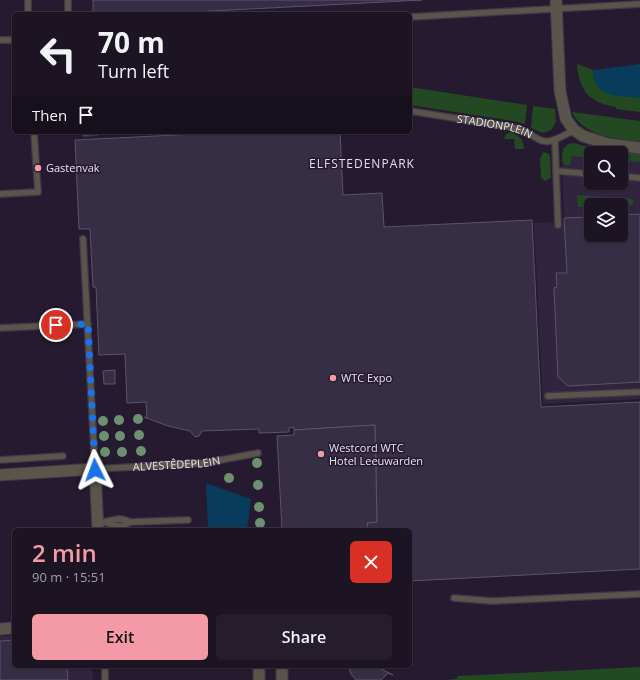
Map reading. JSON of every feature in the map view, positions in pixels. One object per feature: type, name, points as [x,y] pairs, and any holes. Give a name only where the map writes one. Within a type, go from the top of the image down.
[{"type":"street","points":[[556,5],[561,99],[566,119],[574,130],[595,141],[640,148]]},
{"type":"street","points":[[95,470],[101,525]]},
{"type":"street","name":"ALVESTÊDEPLEIN","points":[[0,475],[95,470]]},
{"type":"street","points":[[0,629],[12,628]]},
{"type":"street","points":[[258,668],[259,680]]},
{"type":"street","points":[[282,668],[282,680]]},
{"type":"lane","points":[[28,0],[28,12]]},
{"type":"lane","points":[[68,0],[68,12]]},
{"type":"lane","points":[[412,17],[556,5],[640,4]]},
{"type":"lane","points":[[0,40],[12,40]]},
{"type":"lane","name":"STADIONPLEIN","points":[[412,111],[511,127],[526,132],[539,141],[555,141]]},
{"type":"lane","points":[[558,225],[555,141],[574,130]]},
{"type":"lane","points":[[0,194],[38,192],[34,134]]},
{"type":"lane","points":[[556,171],[584,173]]},
{"type":"lane","points":[[628,177],[640,178]]},
{"type":"lane","points":[[83,239],[95,470]]},
{"type":"lane","points":[[0,328],[88,324]]},
{"type":"lane","points":[[548,396],[640,392]]},
{"type":"lane","name":"ALVESTÊDEPLEIN","points":[[95,470],[204,463],[258,453]]},
{"type":"lane","points":[[0,460],[63,456]]},
{"type":"lane","points":[[101,525],[115,518],[124,518],[130,522],[188,520]]},
{"type":"lane","points":[[454,598],[492,601],[640,594]]},
{"type":"lane","points":[[105,668],[105,680]]},
{"type":"shaded area","points":[[562,154],[584,156],[584,190],[628,190],[628,159],[640,160],[640,399],[543,404],[534,223],[564,222]]},
{"type":"shaded area","points":[[0,636],[12,636],[12,668],[92,668],[93,680],[0,680]]},
{"type":"green space","points":[[577,64],[593,70],[594,79],[610,94],[640,98],[640,112],[616,109],[616,107],[593,99],[583,88],[580,82]]},
{"type":"green space","points":[[412,87],[527,105],[525,124],[412,105]]},
{"type":"green space","points":[[533,106],[555,109],[556,122],[551,130],[543,133],[531,128]]},
{"type":"green space","points":[[572,112],[640,121],[640,142],[611,138],[592,131],[577,120]]},
{"type":"green space","points":[[511,132],[520,138],[524,149],[515,149],[514,139],[504,139],[506,134]]},
{"type":"green space","points":[[574,143],[584,146],[584,157],[572,156],[570,166],[565,165],[562,161],[563,149],[568,144]]},
{"type":"green space","points":[[544,152],[549,154],[550,157],[551,178],[545,181],[541,178],[540,159]]},
{"type":"green space","points":[[628,153],[640,154],[640,162],[628,161]]},
{"type":"green space","points":[[577,195],[619,198],[584,198],[584,207],[578,207]]},
{"type":"green space","points":[[628,199],[633,199],[633,205],[628,205]]},
{"type":"green space","points":[[640,667],[640,680],[445,680],[456,679],[458,676]]},
{"type":"water","points":[[640,64],[640,98],[609,94],[598,86],[595,79],[593,70]]},
{"type":"water","points":[[206,483],[251,499],[247,528],[208,528]]},
{"type":"building","points":[[93,0],[422,0],[192,12],[93,12]]},
{"type":"building","name":"WTC Expo","points":[[196,134],[340,134],[343,195],[382,193],[384,227],[532,220],[541,407],[640,402],[640,569],[412,581],[412,528],[368,528],[367,523],[377,522],[375,425],[294,430],[294,427],[289,428],[289,432],[259,433],[259,429],[202,431],[199,436],[195,437],[190,431],[168,426],[144,417],[147,418],[146,402],[127,403],[125,354],[99,355],[96,287],[93,287],[90,229],[79,229],[75,140]]},
{"type":"building","points":[[640,214],[640,382],[568,386],[558,377],[554,288],[557,287],[556,273],[567,273],[564,218],[584,217],[584,242],[628,242],[628,215]]},
{"type":"building","points":[[115,370],[115,384],[104,384],[103,371]]},
{"type":"building","points":[[375,425],[377,522],[367,523],[368,528],[282,528],[277,436],[294,435],[294,430]]},
{"type":"building","points":[[12,640],[12,668],[67,668],[68,680],[0,680],[0,641]]},
{"type":"building","points":[[349,668],[380,668],[393,675],[388,673],[381,680],[356,680]]},
{"type":"place","name":"Gastenvak","points":[[38,168]]},
{"type":"place","name":"WTC Expo","points":[[333,378]]},
{"type":"place","name":"Westcord WTC Hotel Leeuwarden","points":[[321,454]]},
{"type":"district","name":"ELFSTEDENPARK","points":[[362,164]]},
{"type":"route","points":[[56,325],[88,324],[95,470]]}]
